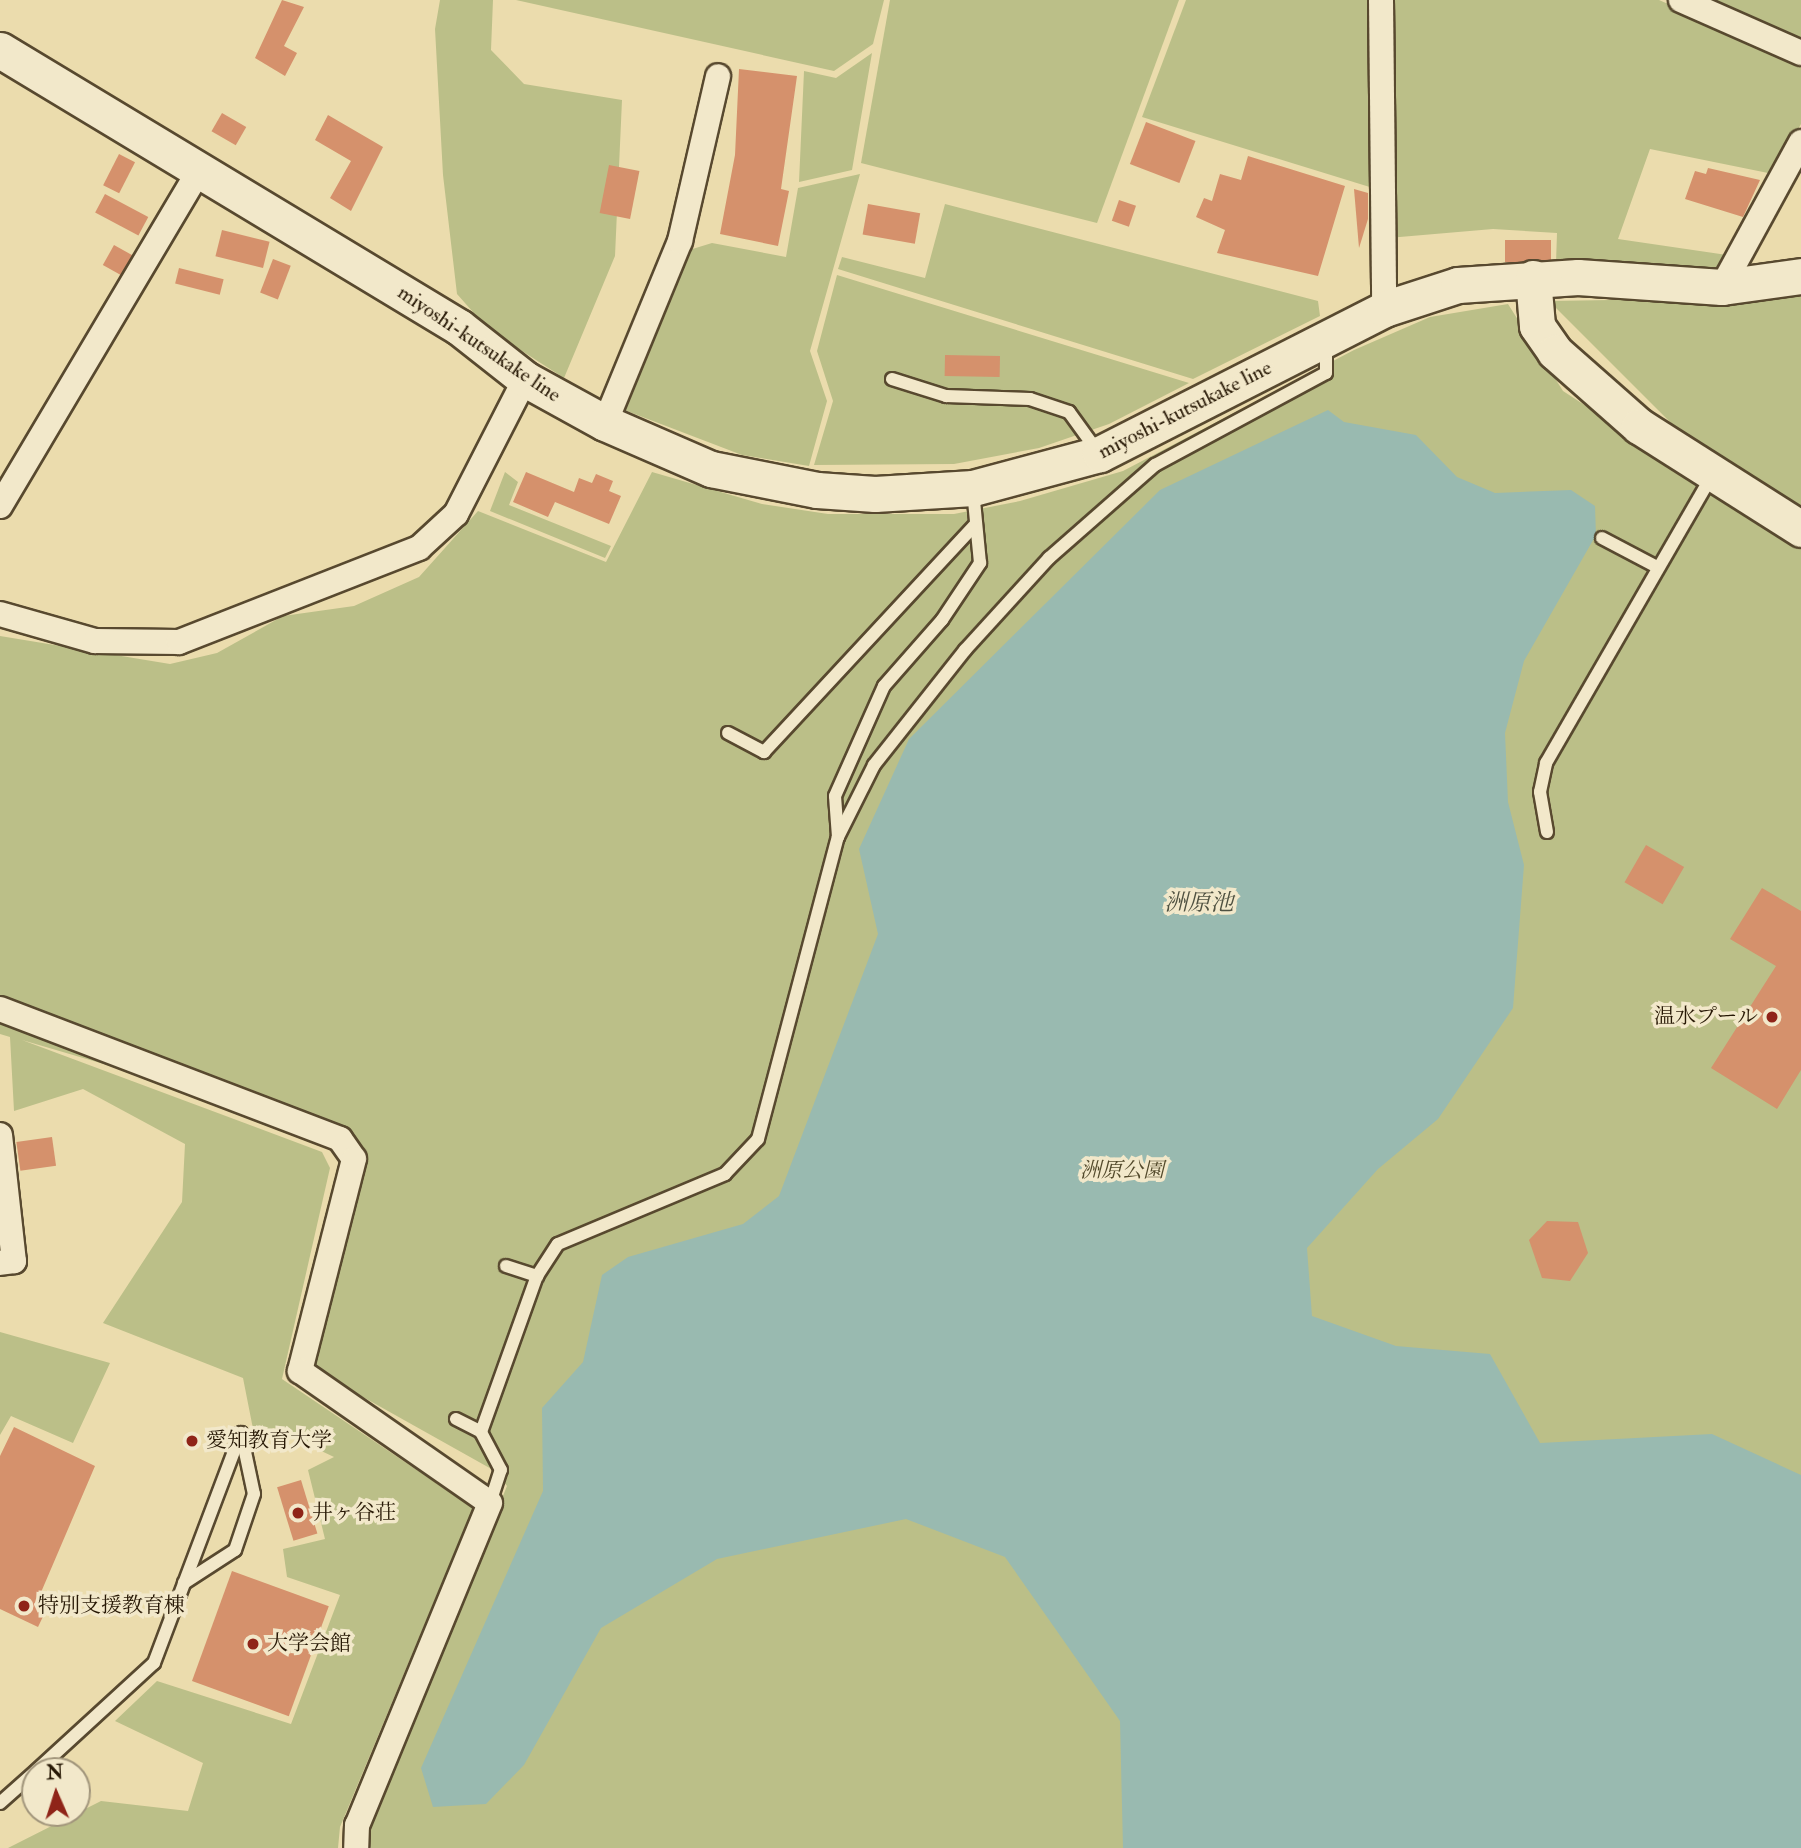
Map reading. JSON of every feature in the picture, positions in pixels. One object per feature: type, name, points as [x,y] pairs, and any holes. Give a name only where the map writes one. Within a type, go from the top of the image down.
[{"type":"main road","name":"miyoshi-kutsukake line","points":[[0,50],[459,327],[525,379],[605,423],[711,469],[764,482],[875,494],[973,488],[1100,454],[1384,309],[1458,285],[1533,278],[1722,288],[1801,276]]},
{"type":"main road","points":[[1533,278],[1537,326],[1555,352],[1639,426],[1801,528]]},
{"type":"street","points":[[1381,0],[1384,309]]},
{"type":"street","points":[[1681,0],[1801,53]]},
{"type":"street","points":[[605,423],[680,241],[718,76]]},
{"type":"street","points":[[1722,288],[1801,142]]},
{"type":"street","points":[[0,506],[200,169]]},
{"type":"street","points":[[0,614],[95,641],[179,642],[419,548],[456,514],[525,379]]},
{"type":"street","points":[[0,1010],[340,1139],[354,1159],[300,1371],[490,1503],[358,1825],[356,1848]]},
{"type":"street","points":[[0,1135],[14,1261],[0,1262]]},
{"type":"lane","points":[[481,1432],[537,1276],[558,1244],[725,1174],[758,1139],[838,837],[874,765],[965,650],[1049,558],[1155,466],[1326,373],[1325,338]]},
{"type":"lane","points":[[892,379],[946,396],[1030,399],[1069,412],[1100,454]]},
{"type":"lane","points":[[1547,832],[1540,792],[1546,762],[1655,566],[1713,474]]},
{"type":"lane","points":[[838,837],[835,796],[855,742],[884,686],[942,620],[980,563],[973,488]]},
{"type":"lane","points":[[729,733],[764,751],[976,524]]},
{"type":"lane","points":[[1602,538],[1655,566]]},
{"type":"lane","points":[[506,1266],[537,1276]]},
{"type":"lane","points":[[456,1419],[481,1432],[501,1471],[490,1503]]},
{"type":"lane","points":[[50,1757],[154,1663],[184,1583],[241,1433],[254,1494],[235,1550],[184,1583]]},
{"type":"lane","points":[[0,1804],[21,1784]]},
{"type":"green space","points":[[440,0],[493,0],[491,50],[524,84],[622,100],[615,256],[564,378],[488,329],[457,294],[443,175],[435,29]]},
{"type":"green space","points":[[516,0],[884,0],[873,44],[834,71]]},
{"type":"green space","points":[[890,0],[1179,0],[1097,223],[861,163]]},
{"type":"green space","points":[[1186,0],[1373,0],[1373,188],[1142,117]]},
{"type":"green space","points":[[1390,0],[1659,0],[1801,62],[1801,124],[1773,174],[1650,149],[1618,239],[1727,255],[1717,275],[1556,263],[1557,233],[1493,229],[1388,238]]},
{"type":"green space","points":[[1708,0],[1801,0],[1801,43]]},
{"type":"green space","points":[[872,53],[852,170],[799,182],[804,71],[836,78]]},
{"type":"green space","points":[[860,174],[810,351],[827,401],[809,466],[742,455],[619,408],[686,251],[712,243],[786,257],[798,188]]},
{"type":"green space","points":[[945,204],[1318,301],[1320,316],[1193,379],[838,269],[842,257],[925,278]]},
{"type":"green space","points":[[837,275],[1189,383],[1109,424],[1039,448],[954,464],[814,465],[833,401],[817,351]]},
{"type":"green space","points":[[1801,297],[1801,509],[1681,433],[1549,301]]},
{"type":"green space","name":"洲原公園","points":[[1508,304],[1563,391],[1801,546],[1801,1848],[366,1848],[369,1824],[507,1486],[495,1471],[313,1369],[364,1154],[356,1138],[22,1040],[322,1152],[330,1168],[282,1379],[473,1508],[340,1827],[338,1848],[8,1848],[50,1827],[91,1827],[91,1806],[101,1801],[188,1811],[203,1763],[115,1721],[157,1681],[291,1724],[340,1595],[287,1577],[283,1549],[325,1539],[308,1470],[334,1457],[273,1428],[257,1449],[243,1378],[103,1323],[182,1202],[185,1144],[83,1089],[14,1111],[10,1037],[0,1034],[0,636],[170,664],[217,653],[283,616],[354,606],[419,577],[478,511],[606,562],[652,472],[762,504],[828,514],[954,514],[1020,501],[1123,471],[1354,350],[1430,317]]},
{"type":"green space","points":[[505,472],[518,482],[509,505],[611,546],[605,558],[490,511]]},
{"type":"green space","points":[[0,1332],[110,1363],[73,1443],[11,1416],[0,1435]]},
{"type":"water","name":"洲原池","points":[[1328,410],[1344,422],[1416,435],[1457,477],[1495,493],[1571,490],[1595,506],[1596,535],[1524,661],[1505,733],[1508,802],[1524,865],[1513,1008],[1438,1119],[1378,1169],[1307,1248],[1312,1316],[1396,1346],[1490,1354],[1540,1443],[1712,1434],[1801,1475],[1801,1848],[1123,1848],[1120,1721],[1005,1557],[906,1519],[717,1559],[601,1628],[524,1765],[486,1804],[433,1807],[421,1768],[543,1491],[542,1408],[583,1362],[602,1275],[628,1257],[743,1224],[779,1196],[878,934],[859,849],[909,739],[1160,490]]},
{"type":"building","points":[[282,0],[304,7],[284,46],[297,53],[285,76],[255,58]]},
{"type":"building","points":[[739,69],[797,76],[781,189],[789,191],[778,246],[720,234],[735,155]]},
{"type":"building","points":[[222,113],[246,127],[236,145],[212,131]]},
{"type":"building","points":[[328,115],[383,147],[351,211],[330,198],[351,161],[315,140]]},
{"type":"building","points":[[1146,122],[1195,141],[1179,183],[1130,164]]},
{"type":"building","points":[[119,154],[135,162],[119,193],[103,185]]},
{"type":"building","points":[[1248,156],[1345,186],[1318,276],[1217,253],[1225,230],[1196,217],[1204,198],[1212,201],[1220,174],[1241,180]]},
{"type":"building","points":[[609,165],[639,171],[630,219],[600,213]]},
{"type":"building","points":[[1708,168],[1760,180],[1743,217],[1685,199],[1695,171],[1706,174]]},
{"type":"building","points":[[1354,189],[1368,193],[1368,219],[1359,248]]},
{"type":"building","points":[[105,194],[148,217],[138,236],[95,213]]},
{"type":"building","points":[[1119,200],[1136,206],[1129,227],[1112,221]]},
{"type":"building","points":[[868,204],[920,213],[915,244],[863,235]]},
{"type":"building","points":[[222,230],[270,242],[263,268],[215,256]]},
{"type":"building","points":[[1505,240],[1551,240],[1551,262],[1505,262]]},
{"type":"building","points":[[114,245],[132,255],[121,275],[103,265]]},
{"type":"building","points":[[273,259],[291,266],[278,299],[260,293]]},
{"type":"building","points":[[179,268],[224,279],[220,295],[175,284]]},
{"type":"building","points":[[945,355],[1000,356],[1000,377],[945,376]]},
{"type":"building","points":[[526,472],[574,492],[579,478],[592,483],[596,474],[613,481],[609,491],[621,496],[609,524],[555,502],[548,517],[513,502]]},
{"type":"building","points":[[1646,845],[1684,867],[1663,904],[1624,882]]},
{"type":"building","name":"温水プール","points":[[1762,888],[1801,911],[1801,1070],[1777,1109],[1711,1068],[1776,966],[1730,939]]},
{"type":"building","points":[[52,1137],[56,1166],[20,1171],[16,1142]]},
{"type":"building","points":[[1547,1221],[1578,1222],[1588,1253],[1570,1281],[1542,1278],[1529,1240]]},
{"type":"building","points":[[14,1427],[95,1466],[39,1597],[50,1602],[38,1627],[0,1609],[0,1456]]},
{"type":"building","points":[[301,1480],[317,1534],[293,1541],[277,1487]]},
{"type":"building","points":[[232,1571],[329,1606],[289,1716],[192,1681]]},
{"type":"place","name":"温水プール","points":[[1772,1017]]},
{"type":"place","name":"愛知教育大学","points":[[192,1441]]},
{"type":"place","name":"井ヶ谷荘","points":[[298,1513]]},
{"type":"place","name":"特別支援教育棟","points":[[24,1606]]},
{"type":"place","name":"大学会館","points":[[253,1644]]}]
